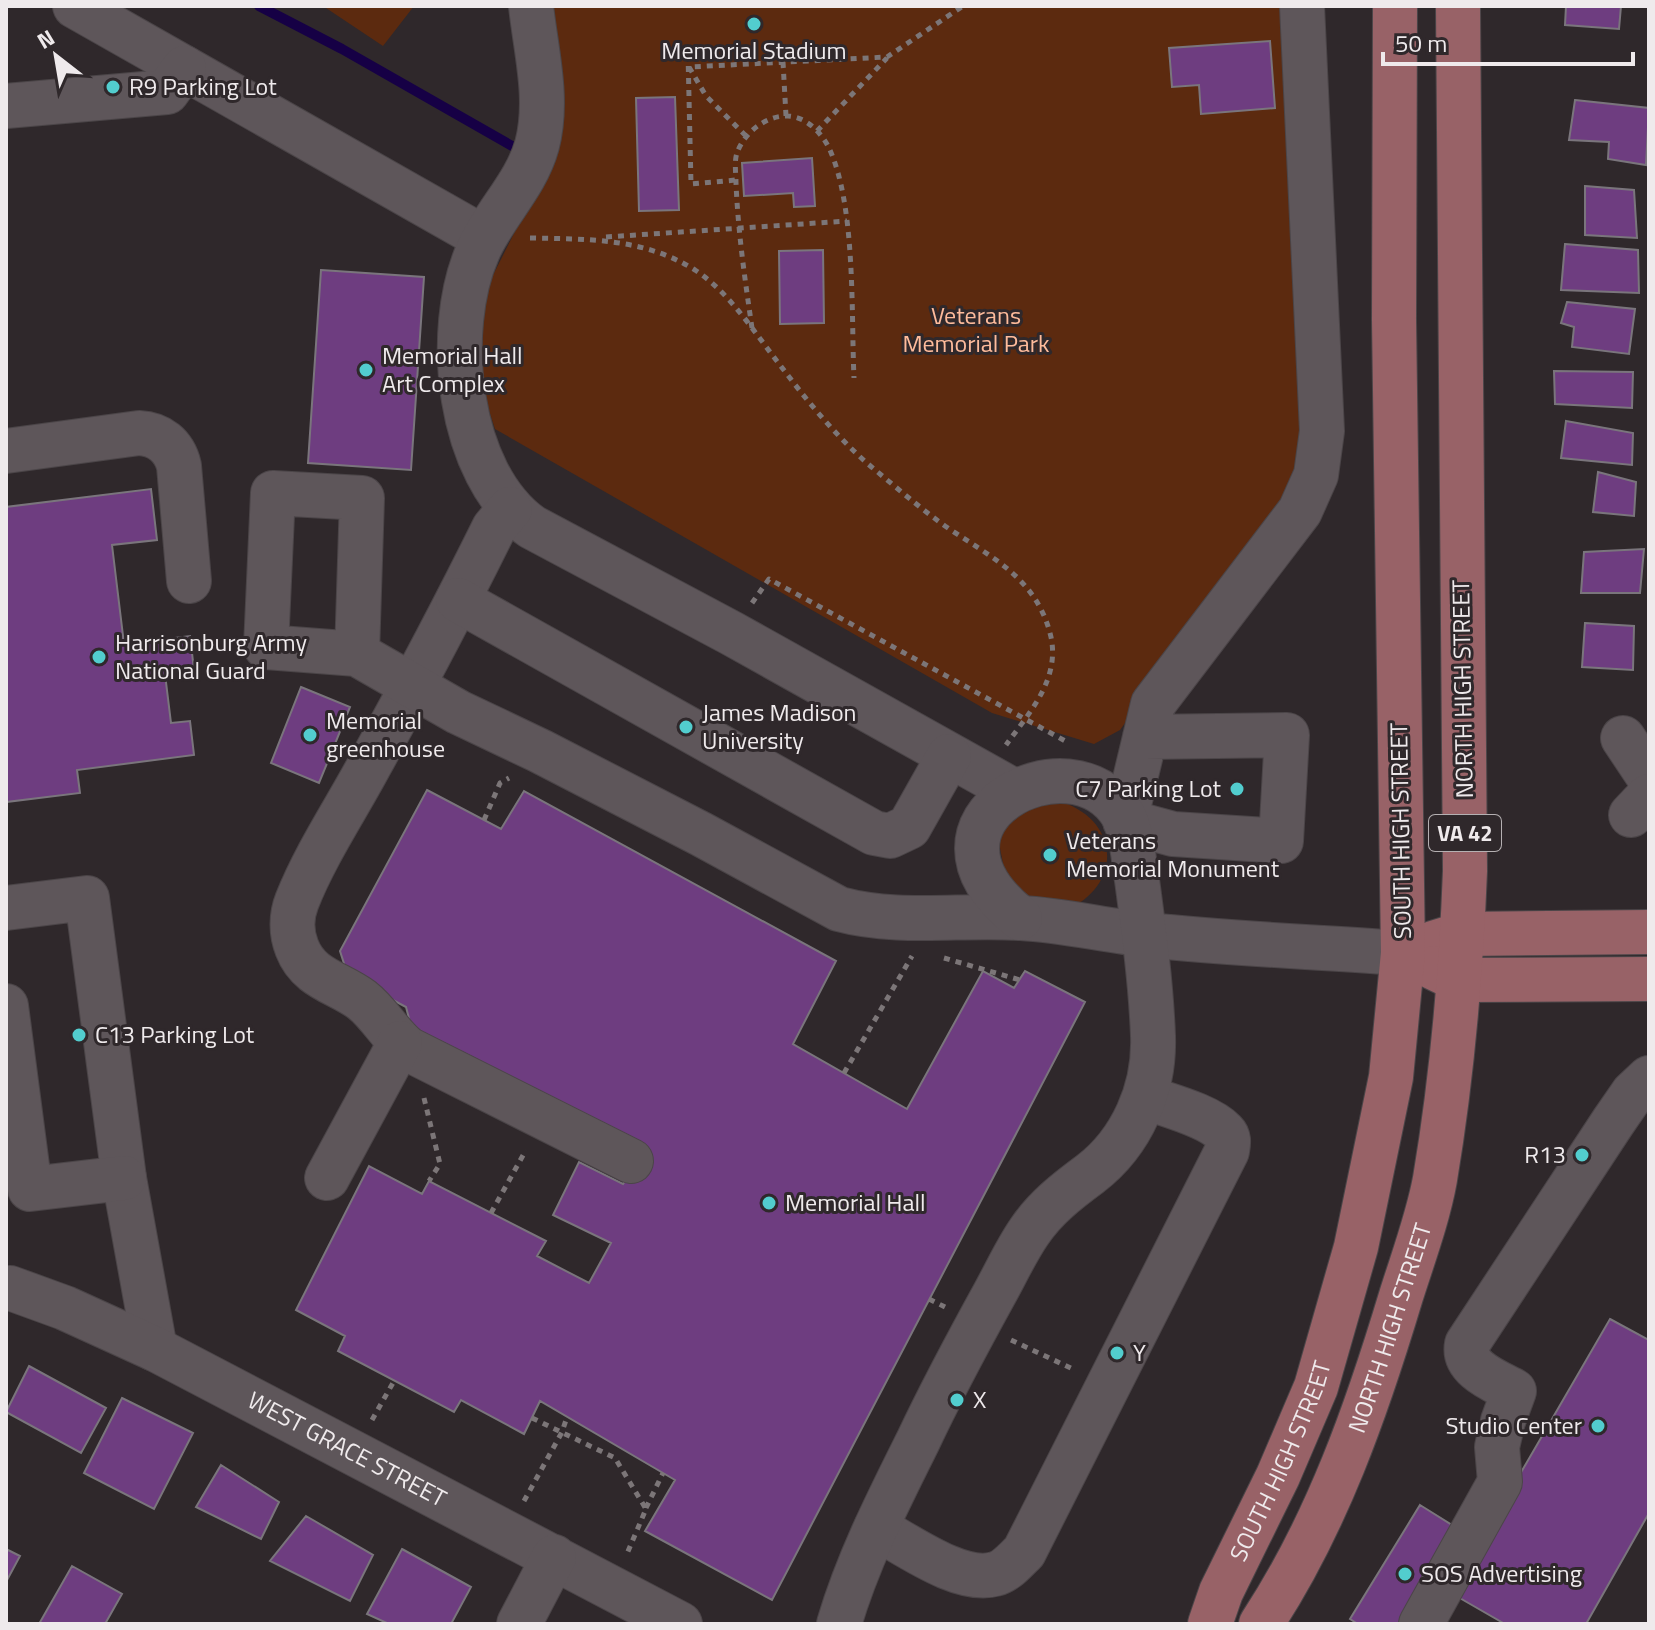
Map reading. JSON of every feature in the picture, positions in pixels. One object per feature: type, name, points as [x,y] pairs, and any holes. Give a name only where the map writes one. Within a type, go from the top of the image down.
[{"type":"main road","name":"SOUTH HIGH STREET","points":[[1210,1624],[1221,1592],[1278,1476],[1316,1387],[1352,1261],[1391,1077],[1403,953],[1394,320],[1395,6]]},
{"type":"main road","name":"NORTH HIGH STREET","points":[[1261,1624],[1275,1603],[1332,1491],[1372,1392],[1434,1182],[1459,980],[1465,871],[1458,6]]},
{"type":"main road","points":[[1403,953],[1462,934],[1649,932]]},
{"type":"main road","points":[[1403,953],[1459,980],[1649,979]]},
{"type":"street","points":[[75,6],[484,238]]},
{"type":"street","points":[[531,6],[543,100],[541,127],[528,170],[484,238],[471,270],[463,303],[459,351],[470,422],[479,450],[496,488],[510,509],[532,527],[731,633],[982,774],[1040,782],[1068,782],[1098,791],[1116,806],[1130,834],[1145,935],[1153,1038],[1152,1068],[1145,1097],[1133,1123],[1116,1148],[1064,1194],[1029,1232],[949,1376],[858,1565],[839,1624]]},
{"type":"street","points":[[1125,821],[1153,704],[1300,511],[1316,475],[1322,431],[1302,6]]},
{"type":"street","points":[[6,106],[167,92],[184,68]]},
{"type":"street","points":[[6,451],[139,433],[165,442],[174,452],[179,466],[189,581]]},
{"type":"street","points":[[510,509],[494,528],[304,887],[293,921],[296,947],[311,970],[360,999],[400,1043],[631,1161]]},
{"type":"street","points":[[458,600],[874,833],[890,836],[909,827],[982,774]]},
{"type":"street","points":[[357,654],[412,688],[701,834],[827,904],[862,915],[1020,918],[1229,943],[1403,953]]},
{"type":"street","points":[[1125,821],[1173,834],[1281,841],[1287,735],[1145,737]]},
{"type":"street","points":[[1623,738],[1643,796]]},
{"type":"street","points":[[982,774],[995,807],[979,829],[976,848],[980,868],[1000,901],[1020,918]]},
{"type":"street","points":[[6,908],[87,898],[124,1178],[155,1349]]},
{"type":"street","points":[[6,1006],[30,1189],[124,1178]]},
{"type":"street","points":[[327,1178],[400,1043]]},
{"type":"street","points":[[1421,1624],[1500,1482],[1497,1447],[1514,1391],[1473,1366],[1466,1356],[1467,1344],[1613,1122],[1633,1093],[1649,1078]]},
{"type":"street","points":[[876,1528],[955,1571],[973,1576],[994,1575],[1009,1567],[1024,1552],[1227,1151],[1228,1139],[1224,1131],[1200,1118],[1145,1097]]},
{"type":"street","name":"WEST GRACE STREET","points":[[7,1287],[65,1308],[155,1349],[680,1624]]},
{"type":"street","points":[[519,1624],[554,1557]]},
{"type":"path","points":[[817,131],[887,57],[963,6]]},
{"type":"path","points":[[688,54],[691,184],[736,180]]},
{"type":"path","points":[[689,67],[887,57]]},
{"type":"path","points":[[783,62],[786,116]]},
{"type":"path","points":[[689,67],[706,96],[746,136]]},
{"type":"path","points":[[752,329],[738,228],[735,155],[746,136],[768,119],[786,116],[804,120],[817,131],[828,147],[836,169],[847,221],[854,378]]},
{"type":"path","points":[[484,238],[589,239],[847,221]]},
{"type":"path","points":[[589,239],[639,246],[664,254],[696,271],[725,295],[795,383],[870,466],[944,525],[1009,568],[1028,589],[1043,615],[1051,637],[1053,656],[1042,695],[982,774]]},
{"type":"path","points":[[731,633],[769,579],[1076,746]]},
{"type":"path","points":[[844,1073],[935,918]]},
{"type":"path","points":[[400,1043],[422,1087],[440,1164],[429,1181]]},
{"type":"path","points":[[491,1213],[543,1117]]},
{"type":"path","points":[[929,1299],[1108,1385]]},
{"type":"path","points":[[523,1505],[567,1417]]},
{"type":"path","points":[[532,1418],[615,1458],[646,1509]]},
{"type":"path","points":[[613,1588],[663,1473]]},
{"type":"green space","points":[[323,6],[414,6],[383,46]]},
{"type":"green space","name":"Veterans Memorial Park","points":[[553,6],[1284,6],[1305,422],[1297,466],[1285,501],[1120,730],[1094,744],[992,713],[495,429],[476,371],[485,291],[555,152],[563,120]]},
{"type":"green space","points":[[1062,802],[1081,811],[1095,824],[1104,839],[1107,854],[1105,871],[1097,886],[1066,910],[1008,889],[999,843],[1005,829],[1029,806]]},
{"type":"building","points":[[1566,6],[1621,6],[1619,29],[1565,25]]},
{"type":"building","points":[[1270,41],[1275,108],[1201,114],[1199,85],[1172,87],[1169,48]]},
{"type":"building","points":[[675,97],[679,210],[639,211],[636,98]]},
{"type":"building","points":[[1575,100],[1649,108],[1646,165],[1608,159],[1609,142],[1569,140]]},
{"type":"building","points":[[812,158],[815,206],[794,207],[793,193],[744,196],[742,163]]},
{"type":"building","points":[[1585,186],[1634,190],[1637,238],[1585,235]]},
{"type":"building","points":[[1565,244],[1638,250],[1639,293],[1561,290]]},
{"type":"building","points":[[823,250],[824,323],[780,324],[779,251]]},
{"type":"building","name":"Memorial Hall Art Complex","points":[[321,270],[424,277],[411,470],[308,463]]},
{"type":"building","points":[[1567,302],[1635,309],[1629,354],[1572,347],[1574,327],[1561,323]]},
{"type":"building","points":[[1554,371],[1633,372],[1632,408],[1555,404]]},
{"type":"building","points":[[1566,421],[1633,433],[1632,465],[1561,458]]},
{"type":"building","points":[[1598,472],[1636,482],[1634,516],[1593,512]]},
{"type":"building","name":"Harrisonburg Army National Guard","points":[[151,489],[157,540],[112,545],[124,644],[190,636],[194,670],[165,674],[171,723],[190,721],[194,755],[77,770],[80,793],[6,802],[6,507]]},
{"type":"building","points":[[1644,549],[1640,593],[1581,593],[1584,552]]},
{"type":"building","points":[[1585,623],[1634,626],[1633,670],[1582,667]]},
{"type":"building","name":"Memorial greenhouse","points":[[301,687],[350,707],[319,783],[271,763]]},
{"type":"building","name":"Memorial Hall","points":[[427,790],[501,829],[524,791],[836,961],[793,1044],[907,1109],[983,971],[1014,988],[1025,971],[1085,1002],[772,1600],[645,1531],[675,1480],[540,1401],[524,1434],[461,1400],[454,1412],[338,1351],[345,1336],[296,1310],[369,1166],[422,1194],[429,1181],[546,1241],[537,1256],[589,1283],[611,1243],[553,1215],[579,1162],[623,1184],[643,1155],[414,1038],[406,1007],[348,976],[340,951]]},
{"type":"building","name":"Studio Center","points":[[1610,1319],[1649,1340],[1649,1513],[1586,1624],[1505,1624],[1451,1593]]},
{"type":"building","points":[[29,1366],[106,1408],[81,1453],[6,1412]]},
{"type":"building","points":[[122,1398],[193,1433],[154,1509],[84,1473]]},
{"type":"building","points":[[221,1465],[279,1502],[261,1539],[196,1507]]},
{"type":"building","name":"SOS Advertising","points":[[1420,1505],[1460,1530],[1403,1624],[1358,1624],[1350,1619]]},
{"type":"building","points":[[306,1516],[373,1555],[350,1601],[270,1561]]},
{"type":"building","points":[[6,1549],[20,1556],[6,1582]]},
{"type":"building","points":[[402,1549],[471,1587],[451,1624],[389,1624],[367,1614]]},
{"type":"building","points":[[72,1566],[122,1594],[105,1624],[39,1624]]},
{"type":"waterway","points":[[259,6],[342,49],[512,146]]},
{"type":"place","name":"Memorial Stadium","points":[[754,24]]},
{"type":"place","name":"R9 Parking Lot","points":[[113,87]]},
{"type":"place","name":"Memorial Hall Art Complex","points":[[366,370]]},
{"type":"place","name":"Harrisonburg Army National Guard","points":[[99,657]]},
{"type":"place","name":"James Madison University","points":[[686,727]]},
{"type":"place","name":"Memorial greenhouse","points":[[310,735]]},
{"type":"place","name":"C7 Parking Lot","points":[[1237,789]]},
{"type":"place","name":"Veterans Memorial Monument","points":[[1050,855]]},
{"type":"place","name":"C13 Parking Lot","points":[[79,1035]]},
{"type":"place","name":"R13","points":[[1582,1155]]},
{"type":"place","name":"Memorial Hall","points":[[769,1203]]},
{"type":"place","name":"Y","points":[[1117,1353]]},
{"type":"place","name":"X","points":[[957,1400]]},
{"type":"place","name":"Studio Center","points":[[1598,1426]]},
{"type":"place","name":"SOS Advertising","points":[[1405,1574]]}]
